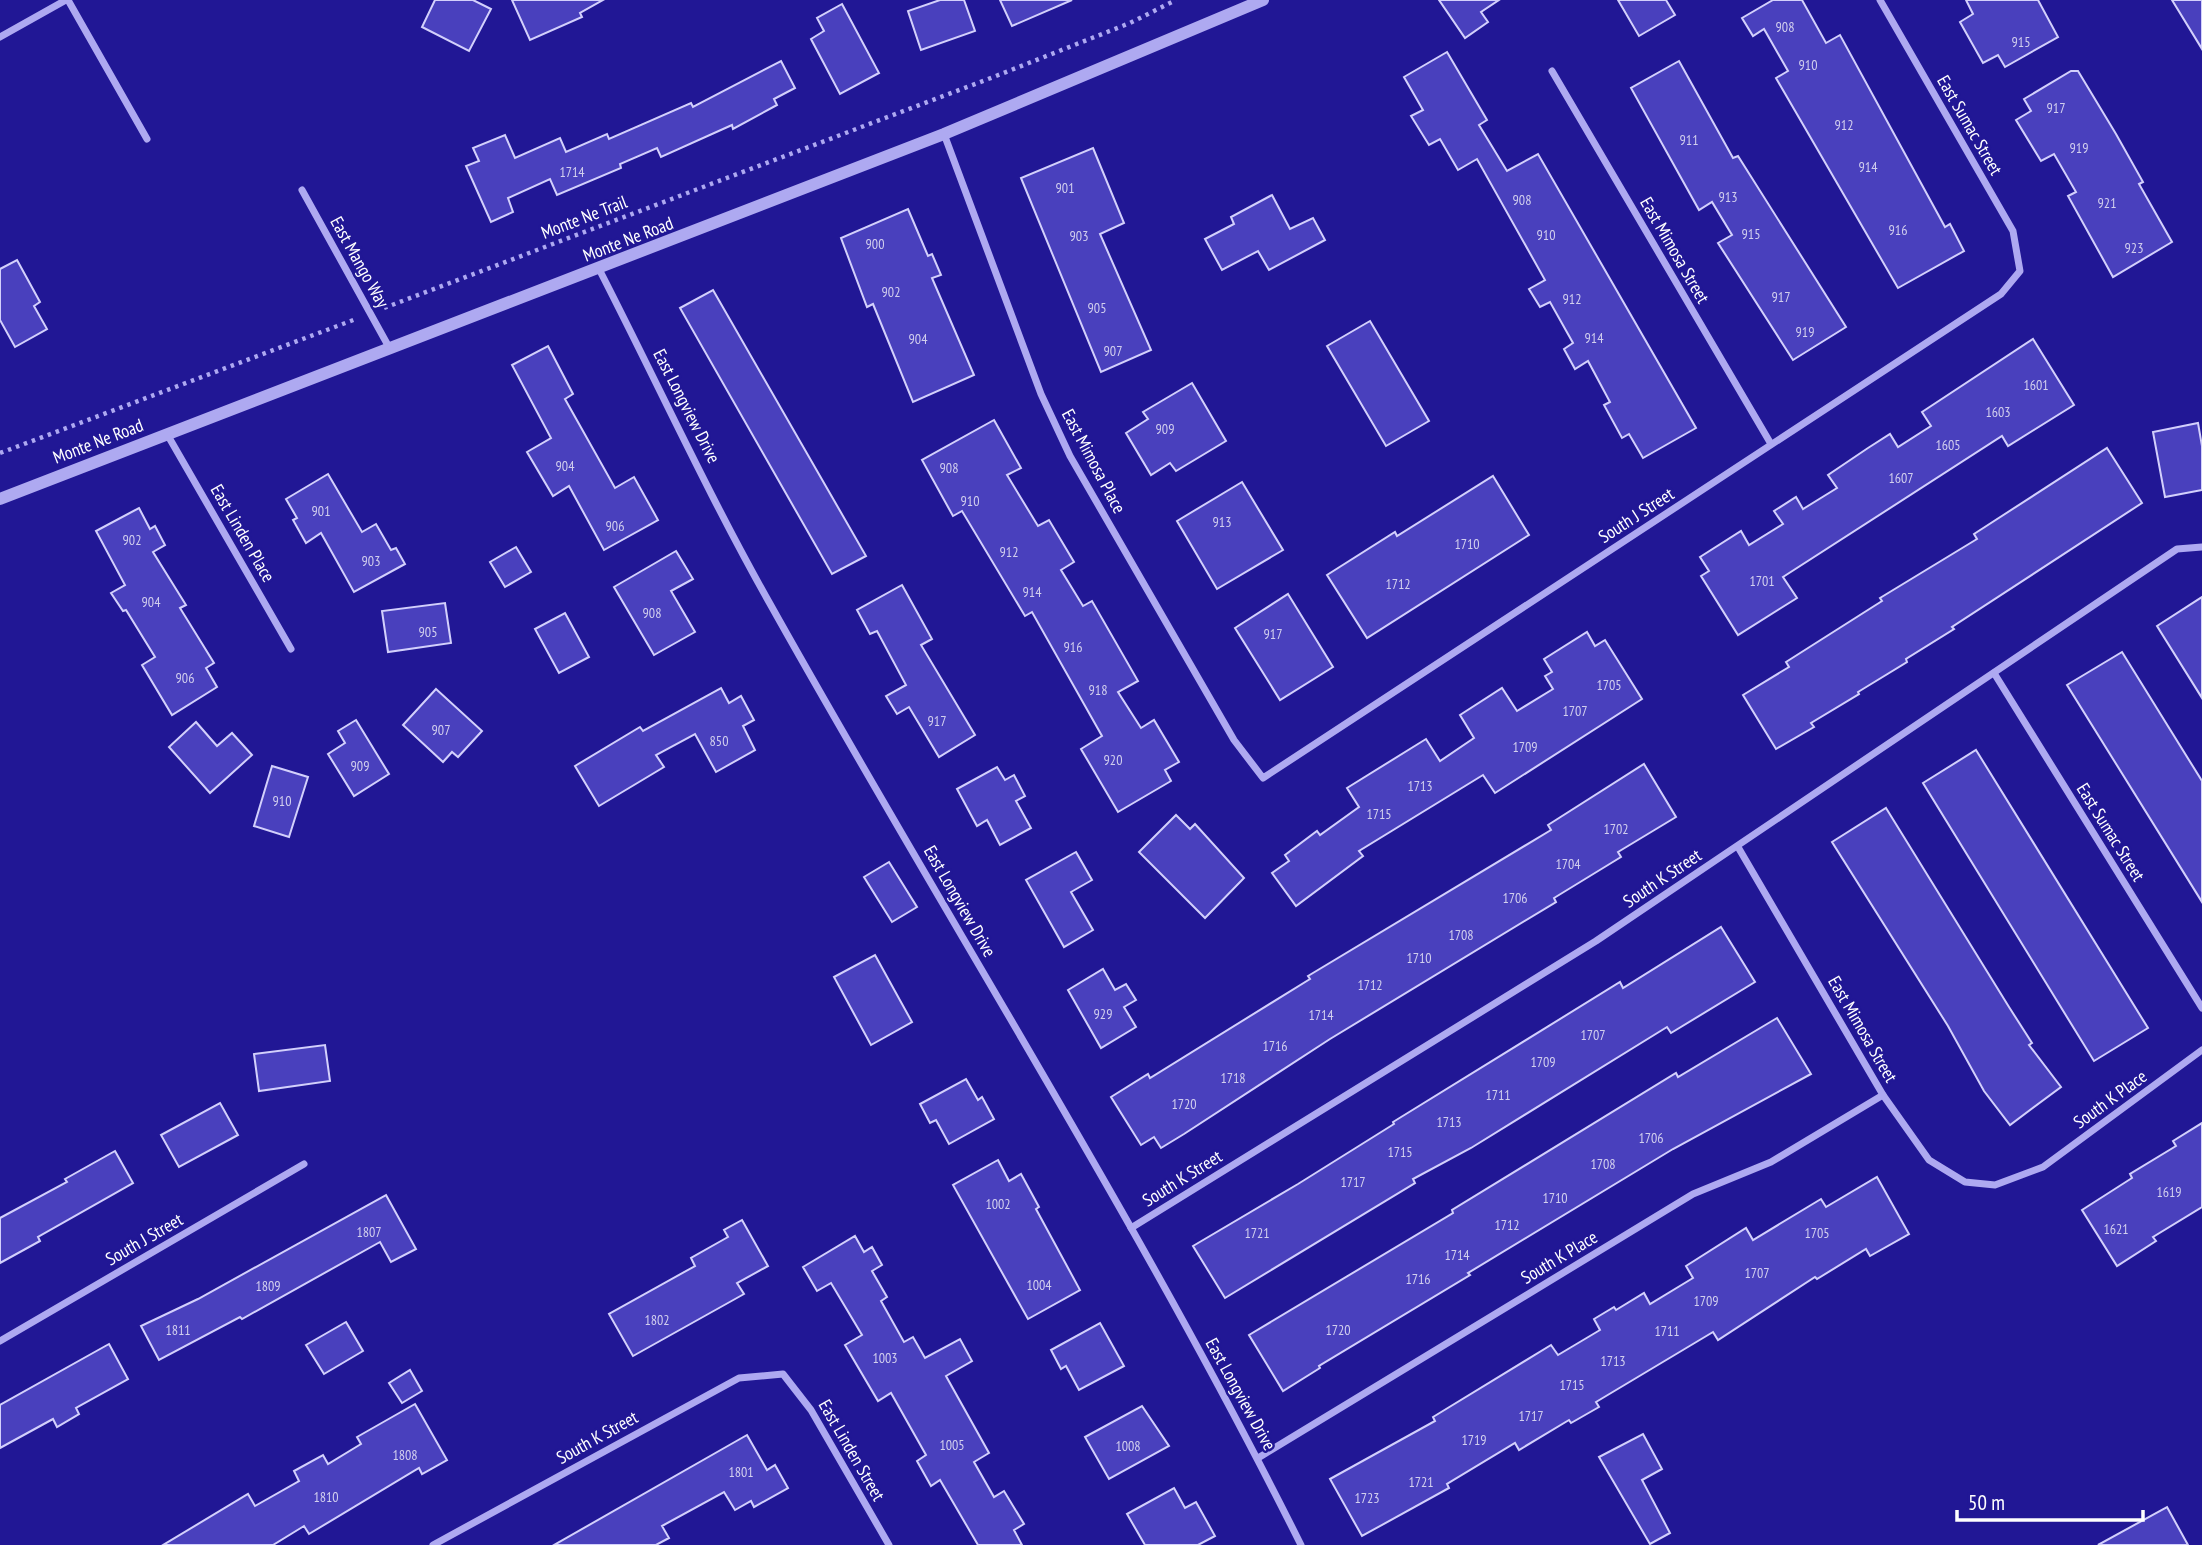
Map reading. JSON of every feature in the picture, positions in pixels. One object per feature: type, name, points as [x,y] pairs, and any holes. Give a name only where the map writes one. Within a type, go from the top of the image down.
[{"type":"street","points":[[0,37],[67,0],[147,139]]},
{"type":"street","name":"Monte Ne Road","points":[[0,499],[944,134],[1263,0]]},
{"type":"street","name":"East Sumac Street","points":[[1880,0],[2013,231],[2020,271]]},
{"type":"street","name":"East Mimosa Street","points":[[1552,71],[1771,444]]},
{"type":"street","name":"East Mimosa Place","points":[[944,134],[1041,394],[1070,456],[1234,740],[1263,778]]},
{"type":"street","name":"East Mango Way","points":[[302,190],[390,349]]},
{"type":"street","name":"East Longview Drive","points":[[599,269],[767,599],[1131,1228],[1258,1458],[1301,1545]]},
{"type":"street","name":"South J Street","points":[[1263,778],[2001,293],[2020,271]]},
{"type":"street","name":"East Linden Place","points":[[166,433],[291,649]]},
{"type":"street","name":"South K Street","points":[[1131,1228],[1596,941],[2177,549],[2202,547]]},
{"type":"street","name":"East Sumac Street","points":[[1994,673],[2202,1008]]},
{"type":"street","name":"East Mimosa Street","points":[[1738,846],[1883,1095],[1929,1160],[1965,1182],[1995,1185]]},
{"type":"street","name":"South K Place","points":[[1995,1185],[2043,1167],[2202,1050]]},
{"type":"street","name":"South K Place","points":[[1258,1458],[1693,1194],[1770,1162],[1883,1095]]},
{"type":"street","name":"South J Street","points":[[0,1341],[304,1164]]},
{"type":"street","name":"South K Street","points":[[432,1545],[739,1378],[783,1374]]},
{"type":"street","name":"East Linden Street","points":[[783,1374],[811,1410],[889,1545]]},
{"type":"path","name":"Monte Ne Trail","points":[[0,453],[996,76],[1130,23],[1176,0]]},
{"type":"building","points":[[435,0],[473,0],[491,9],[469,51],[422,27]]},
{"type":"building","points":[[512,0],[603,0],[580,13],[582,17],[530,40]]},
{"type":"building","points":[[940,0],[964,0],[975,31],[921,50],[908,11]]},
{"type":"building","points":[[1000,0],[1072,0],[1012,26]]},
{"type":"building","points":[[1439,0],[1499,0],[1481,12],[1488,22],[1465,38]]},
{"type":"building","points":[[1618,0],[1666,0],[1675,15],[1639,36]]},
{"type":"building","points":[[1773,0],[1802,0],[1826,43],[1840,35],[1945,227],[1950,224],[1964,251],[1898,288],[1776,78],[1788,71],[1764,29],[1753,36],[1742,18]]},
{"type":"building","points":[[1966,0],[2038,0],[2058,37],[2005,67],[1998,55],[1983,63],[1960,22],[1973,14]]},
{"type":"building","points":[[2172,0],[2202,0],[2202,49]]},
{"type":"building","points":[[842,4],[879,73],[840,94],[811,39],[824,31],[817,18]]},
{"type":"building","points":[[1447,52],[1487,120],[1479,125],[1507,171],[1538,154],[1696,428],[1643,458],[1629,434],[1622,438],[1604,405],[1610,402],[1588,361],[1575,369],[1564,349],[1573,343],[1550,302],[1540,307],[1529,289],[1545,280],[1477,159],[1458,170],[1440,139],[1429,145],[1411,116],[1423,110],[1404,77]]},
{"type":"building","points":[[781,61],[795,88],[774,99],[777,105],[733,129],[732,125],[661,157],[657,148],[620,164],[621,168],[557,195],[550,179],[508,198],[513,212],[491,222],[466,166],[479,161],[473,148],[505,135],[515,158],[560,138],[566,152],[607,134],[609,139],[691,103],[693,107]]},
{"type":"building","points":[[1679,61],[1733,158],[1738,156],[1846,327],[1793,360],[1718,243],[1732,235],[1712,202],[1699,210],[1631,88]]},
{"type":"building","points":[[2071,71],[2078,71],[2116,134],[2143,182],[2139,184],[2172,242],[2113,277],[2068,196],[2076,192],[2054,154],[2041,161],[2016,120],[2031,111],[2024,99]]},
{"type":"building","points":[[1093,148],[1124,223],[1100,234],[1151,350],[1101,372],[1021,178]]},
{"type":"building","points":[[1272,195],[1290,229],[1313,218],[1325,240],[1269,270],[1258,251],[1222,270],[1205,239],[1234,224],[1231,217]]},
{"type":"building","points":[[908,209],[928,256],[932,254],[941,275],[932,278],[974,375],[913,402],[873,304],[867,307],[841,238]]},
{"type":"building","points":[[17,260],[40,302],[34,306],[47,329],[15,347],[0,320],[0,269]]},
{"type":"building","points":[[713,290],[866,556],[832,574],[680,308]]},
{"type":"building","points":[[1370,321],[1429,421],[1386,446],[1327,346]]},
{"type":"building","points":[[2033,339],[2074,405],[2008,446],[2002,436],[1783,577],[1797,598],[1738,635],[1701,576],[1709,571],[1700,557],[1741,531],[1749,545],[1783,524],[1774,511],[1796,497],[1803,509],[1837,488],[1828,475],[1890,434],[1898,447],[1931,426],[1922,412]]},
{"type":"building","points":[[548,346],[573,394],[565,399],[615,488],[634,477],[658,520],[604,550],[569,486],[553,496],[527,452],[551,438],[512,365]]},
{"type":"building","points":[[1192,383],[1226,441],[1176,471],[1170,463],[1151,475],[1126,433],[1148,419],[1143,412]]},
{"type":"building","points":[[994,420],[1021,468],[1007,475],[1038,526],[1049,520],[1074,562],[1061,570],[1083,606],[1092,601],[1138,681],[1118,692],[1141,728],[1154,720],[1179,762],[1165,770],[1171,781],[1118,812],[1081,749],[1102,736],[1032,612],[1025,616],[962,511],[953,516],[922,460]]},
{"type":"building","points":[[2198,423],[2202,446],[2202,490],[2165,497],[2153,432]]},
{"type":"building","points":[[2107,448],[2142,503],[1952,627],[1954,629],[1906,659],[1907,662],[1811,723],[1814,727],[1776,749],[1743,695],[1789,667],[1786,662],[1882,601],[1880,598],[1977,539],[1974,534]]},
{"type":"building","points":[[328,474],[362,532],[376,524],[391,550],[396,548],[405,564],[354,592],[321,533],[306,543],[293,520],[297,518],[286,499]]},
{"type":"building","points":[[1493,476],[1529,535],[1367,638],[1327,575],[1395,532],[1397,536]]},
{"type":"building","points":[[1242,482],[1283,550],[1217,589],[1177,521]]},
{"type":"building","points":[[139,508],[150,529],[155,526],[165,545],[153,552],[186,605],[180,608],[214,663],[206,668],[217,687],[172,715],[142,665],[155,657],[126,610],[123,611],[111,593],[125,585],[96,531]]},
{"type":"building","points":[[516,547],[531,572],[505,587],[490,562]]},
{"type":"building","points":[[676,551],[693,579],[671,591],[695,632],[654,655],[614,587]]},
{"type":"building","points":[[902,585],[932,639],[921,645],[975,735],[939,757],[909,707],[897,714],[886,696],[906,685],[877,631],[870,634],[857,610]]},
{"type":"building","points":[[1288,594],[1333,667],[1280,700],[1235,628]]},
{"type":"building","points":[[2202,597],[2202,698],[2157,626]]},
{"type":"building","points":[[445,603],[451,643],[388,652],[382,611]]},
{"type":"building","points":[[565,613],[589,657],[559,673],[535,629]]},
{"type":"building","points":[[1587,632],[1595,646],[1605,640],[1642,699],[1495,793],[1483,775],[1359,851],[1363,856],[1296,906],[1272,873],[1289,861],[1285,855],[1317,831],[1320,835],[1359,807],[1347,788],[1426,739],[1440,761],[1474,738],[1460,715],[1502,688],[1517,711],[1553,689],[1545,676],[1552,672],[1544,659]]},
{"type":"building","points":[[2122,652],[2202,781],[2202,902],[2067,685]]},
{"type":"building","points":[[721,688],[729,703],[741,696],[754,720],[743,726],[755,750],[716,772],[695,734],[656,755],[664,767],[599,806],[575,766],[640,727],[643,731]]},
{"type":"building","points":[[436,689],[482,731],[458,757],[452,752],[443,762],[403,725]]},
{"type":"building","points":[[356,720],[389,774],[354,796],[328,754],[345,743],[338,731]]},
{"type":"building","points":[[196,722],[217,746],[232,733],[252,755],[210,793],[169,747]]},
{"type":"building","points":[[1976,750],[2148,1028],[2094,1061],[1923,783]]},
{"type":"building","points":[[1644,764],[1676,817],[1618,852],[1621,857],[1554,898],[1556,902],[1330,1039],[1184,1134],[1161,1148],[1154,1137],[1141,1145],[1111,1097],[1148,1074],[1150,1078],[1310,979],[1308,976],[1551,830],[1548,825]]},
{"type":"building","points":[[272,766],[308,777],[289,837],[254,826]]},
{"type":"building","points":[[997,767],[1005,780],[1014,775],[1025,796],[1016,801],[1031,828],[1000,845],[987,820],[977,826],[957,789]]},
{"type":"building","points":[[1886,808],[2032,1043],[2029,1045],[2061,1087],[2010,1125],[1984,1091],[1948,1026],[1832,842]]},
{"type":"building","points":[[1176,815],[1190,829],[1195,824],[1244,878],[1205,918],[1139,852]]},
{"type":"building","points":[[1076,852],[1092,880],[1071,892],[1093,930],[1064,947],[1026,880]]},
{"type":"building","points":[[889,862],[917,907],[892,922],[864,877]]},
{"type":"building","points":[[1721,927],[1755,982],[1671,1033],[1667,1027],[1471,1148],[1413,1179],[1415,1183],[1225,1298],[1193,1246],[1298,1184],[1620,982],[1623,988]]},
{"type":"building","points":[[875,955],[912,1022],[871,1045],[834,977]]},
{"type":"building","points":[[1103,969],[1115,990],[1126,984],[1136,1000],[1124,1007],[1136,1027],[1101,1048],[1068,990]]},
{"type":"building","points":[[1777,1018],[1811,1074],[1673,1149],[1468,1273],[1470,1275],[1319,1366],[1320,1368],[1283,1391],[1249,1335],[1453,1213],[1452,1210],[1676,1073],[1678,1077]]},
{"type":"building","points":[[325,1045],[330,1081],[259,1091],[254,1054]]},
{"type":"building","points":[[966,1079],[978,1100],[982,1097],[994,1119],[949,1144],[936,1120],[930,1123],[920,1104]]},
{"type":"building","points":[[220,1103],[238,1135],[179,1167],[161,1135]]},
{"type":"building","points":[[2202,1123],[2202,1207],[2153,1237],[2156,1241],[2117,1266],[2082,1210],[2132,1178],[2130,1174],[2176,1146],[2173,1141]]},
{"type":"building","points":[[115,1151],[133,1183],[38,1237],[40,1241],[0,1263],[0,1218],[67,1182],[65,1179]]},
{"type":"building","points":[[998,1160],[1009,1181],[1021,1174],[1039,1207],[1036,1209],[1080,1290],[1028,1319],[953,1185]]},
{"type":"building","points":[[1877,1177],[1909,1234],[1870,1256],[1866,1249],[1817,1279],[1815,1277],[1718,1340],[1713,1332],[1596,1402],[1599,1407],[1571,1423],[1569,1420],[1519,1450],[1515,1443],[1447,1484],[1449,1488],[1362,1536],[1330,1479],[1435,1421],[1433,1417],[1551,1345],[1558,1355],[1600,1330],[1594,1319],[1614,1307],[1616,1310],[1644,1293],[1650,1304],[1693,1278],[1686,1266],[1746,1228],[1753,1240],[1821,1199],[1826,1207]]},
{"type":"building","points":[[386,1195],[416,1249],[391,1262],[380,1242],[242,1319],[240,1317],[159,1360],[141,1326],[198,1299]]},
{"type":"building","points":[[742,1220],[768,1266],[737,1283],[744,1294],[633,1356],[609,1314],[695,1266],[691,1258],[728,1237],[724,1230]]},
{"type":"building","points":[[855,1236],[864,1252],[872,1247],[882,1265],[872,1271],[887,1297],[881,1301],[904,1342],[913,1337],[925,1358],[960,1339],[972,1361],[946,1376],[989,1453],[974,1462],[994,1497],[1004,1491],[1024,1524],[1014,1530],[1022,1545],[978,1545],[940,1480],[931,1486],[917,1461],[926,1455],[891,1393],[878,1401],[845,1345],[862,1335],[831,1283],[817,1291],[803,1267]]},
{"type":"building","points":[[346,1322],[363,1351],[324,1374],[306,1345]]},
{"type":"building","points":[[1100,1323],[1124,1366],[1079,1390],[1066,1366],[1061,1369],[1051,1350]]},
{"type":"building","points":[[109,1344],[128,1379],[76,1408],[79,1414],[57,1427],[53,1419],[0,1448],[0,1405]]},
{"type":"building","points":[[410,1370],[422,1391],[402,1403],[389,1383]]},
{"type":"building","points":[[415,1404],[447,1460],[422,1474],[419,1468],[309,1534],[304,1526],[273,1545],[163,1545],[248,1494],[255,1506],[299,1481],[294,1471],[323,1455],[328,1464],[361,1444],[357,1437]]},
{"type":"building","points":[[1142,1406],[1169,1446],[1109,1479],[1085,1437]]},
{"type":"building","points":[[1643,1434],[1662,1469],[1642,1480],[1670,1533],[1650,1544],[1599,1457]]},
{"type":"building","points":[[747,1435],[767,1470],[775,1465],[788,1488],[754,1507],[751,1501],[735,1510],[724,1492],[662,1526],[669,1538],[656,1545],[554,1545]]},
{"type":"building","points":[[1174,1488],[1185,1508],[1196,1502],[1215,1536],[1198,1545],[1145,1545],[1127,1514]]},
{"type":"building","points":[[2167,1507],[2188,1545],[2098,1545]]}]
